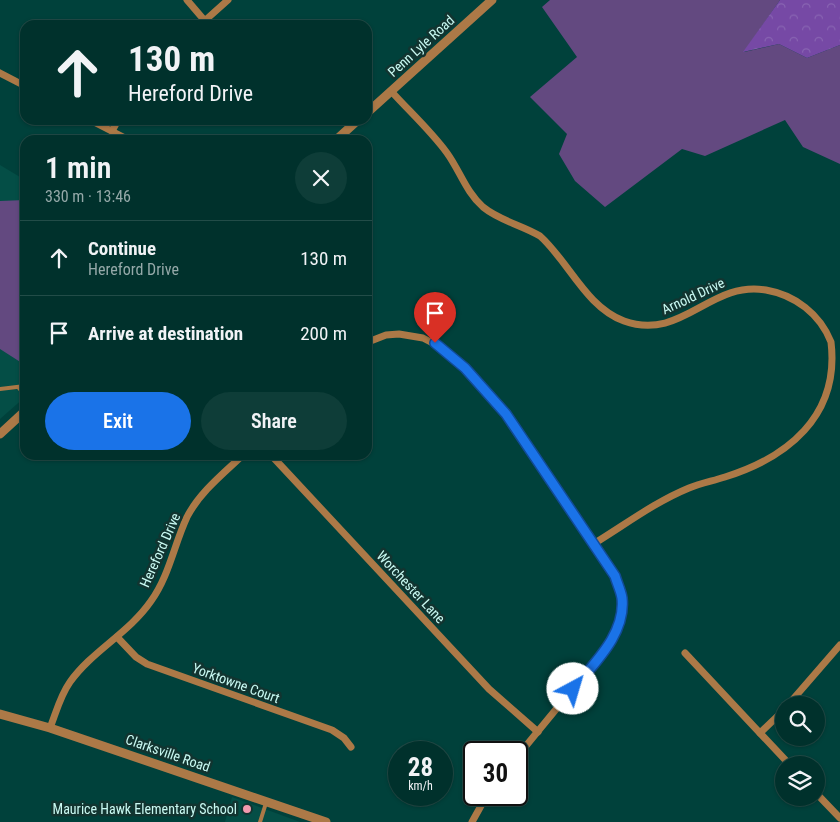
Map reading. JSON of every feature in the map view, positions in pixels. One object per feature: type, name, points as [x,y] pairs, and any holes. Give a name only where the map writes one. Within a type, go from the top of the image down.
[{"type":"street","points":[[187,0],[201,20]]},
{"type":"street","points":[[206,20],[228,0]]},
{"type":"street","name":"Penn Lyle Road","points":[[372,108],[492,0]]},
{"type":"street","points":[[0,73],[20,83]]},
{"type":"street","name":"Arnold Drive","points":[[391,91],[447,152],[473,196],[482,206],[503,220],[529,229],[540,236],[549,244],[593,299],[610,314],[636,324],[662,325],[686,316],[726,293],[751,288],[777,292],[804,306],[821,323],[833,348],[837,372],[834,398]]},
{"type":"street","points":[[100,125],[120,135]]},
{"type":"street","points":[[112,131],[115,125]]},
{"type":"street","points":[[342,135],[352,125]]},
{"type":"street","points":[[372,340],[386,335],[411,335],[423,338],[444,349],[483,387],[506,414],[615,576],[622,608],[620,621],[608,646],[528,744]]},
{"type":"street","points":[[595,544],[647,509],[671,496],[726,477],[777,454],[808,435],[826,415]]},
{"type":"street","points":[[0,434],[20,416]]},
{"type":"street","name":"Hereford Drive","points":[[50,728],[69,683],[78,672],[141,614],[161,586],[187,518],[206,491],[238,460]]},
{"type":"street","name":"Worchester Lane","points":[[276,460],[489,689],[538,732]]},
{"type":"street","name":"Yorktowne Court","points":[[117,637],[136,657],[147,664],[332,730],[344,738],[351,746]]},
{"type":"street","points":[[796,696],[840,645]]},
{"type":"street","points":[[685,653],[782,756]]},
{"type":"street","name":"Clarksville Road","points":[[0,714],[50,728],[326,822]]},
{"type":"street","points":[[760,733],[775,719]]},
{"type":"street","points":[[825,802],[840,818]]},
{"type":"street","points":[[472,822],[481,806]]},
{"type":"lane","points":[[0,389],[18,387],[20,389]]},
{"type":"lane","points":[[260,822],[267,802]]},
{"type":"shaded area","points":[[550,0],[780,0],[744,52],[779,44],[807,58],[840,45],[840,164],[803,147],[785,120],[705,156],[682,149],[605,207],[575,181],[559,154],[567,134],[530,97],[577,57],[542,7]]},
{"type":"shaded area","points":[[0,165],[20,177],[20,401],[0,419]]},
{"type":"shaded area","points":[[20,200],[20,362],[0,349],[0,201]]},
{"type":"shaded area","name":"Maurice Hawk Elementary School","points":[[232,797],[300,822],[225,822]]},
{"type":"green space","points":[[780,0],[840,0],[840,45],[807,58],[779,44],[743,52]]},
{"type":"place","name":"Maurice Hawk Elementary School","points":[[247,809]]},
{"type":"route","points":[[435,343],[465,368],[522,434],[615,576],[622,597],[620,621],[608,646],[573,689]]}]
